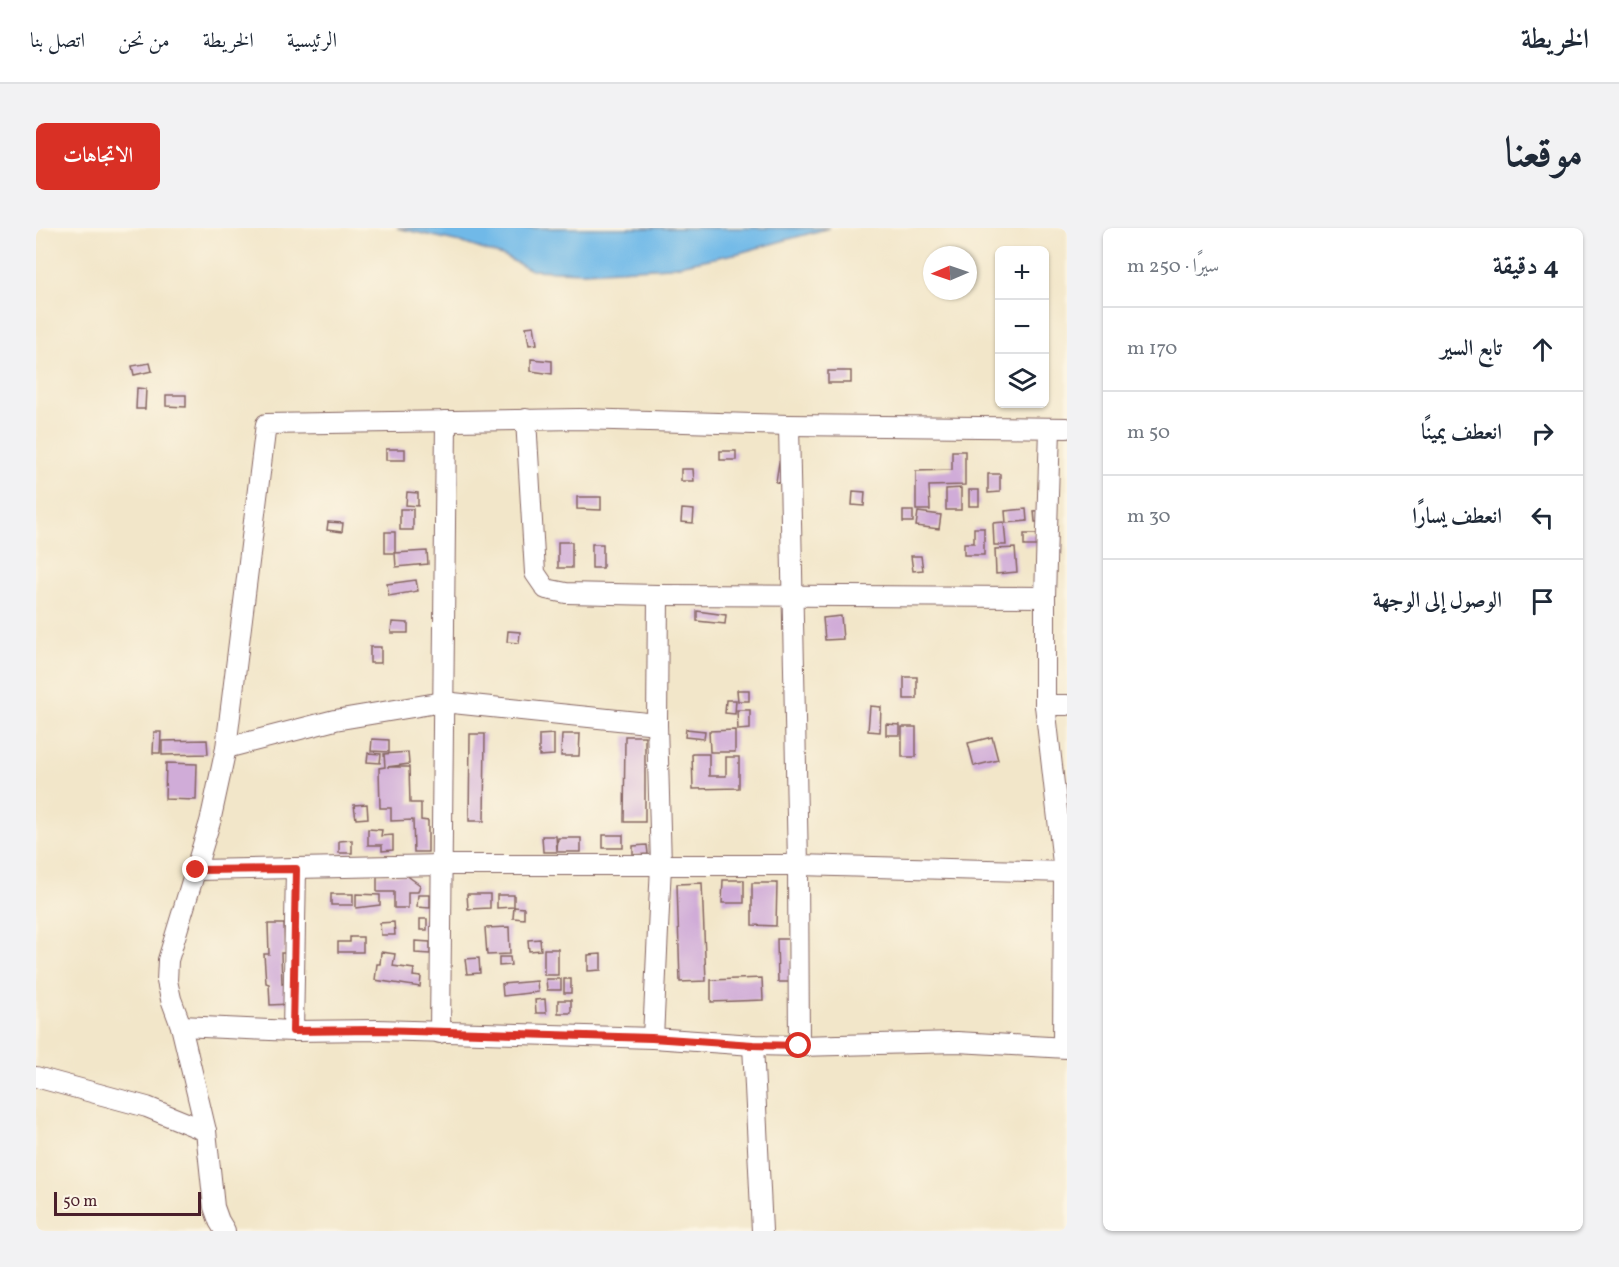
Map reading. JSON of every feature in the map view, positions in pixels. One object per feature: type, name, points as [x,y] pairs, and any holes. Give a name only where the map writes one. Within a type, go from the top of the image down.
[{"type":"street","points":[[181,1026],[293,1031],[377,1030],[652,1038],[753,1045],[957,1042],[1065,1047],[1066,872],[1045,705],[1045,597],[1059,428],[789,425],[579,419],[266,424],[226,748],[210,822],[168,960],[167,981],[181,1026],[206,1131],[214,1207],[225,1231]]},
{"type":"street","points":[[526,420],[535,573],[546,589],[566,593],[658,595],[1045,597]]},
{"type":"street","points":[[440,1032],[446,421]]},
{"type":"street","points":[[789,425],[798,865],[799,1046]]},
{"type":"street","points":[[652,1038],[661,865],[657,724],[658,595]]},
{"type":"street","points":[[226,748],[335,720],[443,702],[657,724]]},
{"type":"street","points":[[1045,705],[1067,705]]},
{"type":"street","points":[[196,870],[442,865],[798,865],[1066,872]]},
{"type":"street","points":[[293,1031],[296,869]]},
{"type":"street","points":[[753,1045],[762,1231]]},
{"type":"street","points":[[36,1077],[147,1107],[206,1131]]},
{"type":"water","points":[[397,228],[829,228],[739,253],[669,267],[584,272],[531,270],[505,257],[460,242]]},
{"type":"building","points":[[534,326],[537,344],[529,345],[526,327]]},
{"type":"building","points":[[531,359],[552,361],[552,374],[531,371]]},
{"type":"building","points":[[150,363],[152,371],[134,375],[132,366]]},
{"type":"building","points":[[828,371],[851,371],[851,383],[828,383]]},
{"type":"building","points":[[137,388],[146,389],[145,409],[136,409]]},
{"type":"building","points":[[166,395],[186,395],[186,407],[166,406]]},
{"type":"building","points":[[386,449],[405,449],[405,460],[386,460]]},
{"type":"building","points":[[720,451],[736,451],[736,460],[720,460]]},
{"type":"building","points":[[952,451],[965,451],[965,485],[929,486],[930,510],[916,510],[916,471],[952,470]]},
{"type":"building","points":[[779,462],[788,462],[786,483],[776,482]]},
{"type":"building","points":[[681,469],[693,469],[694,481],[681,481]]},
{"type":"building","points":[[988,474],[1000,474],[1000,492],[988,493]]},
{"type":"building","points":[[961,488],[961,510],[946,510],[946,489]]},
{"type":"building","points":[[969,490],[979,490],[979,506],[969,506]]},
{"type":"building","points":[[853,491],[865,492],[864,506],[852,505]]},
{"type":"building","points":[[407,492],[418,493],[418,506],[406,505]]},
{"type":"building","points":[[577,497],[601,497],[601,510],[577,509]]},
{"type":"building","points":[[400,509],[413,509],[413,530],[400,530]]},
{"type":"building","points":[[682,509],[694,510],[693,523],[681,522]]},
{"type":"building","points":[[1026,509],[1027,521],[1006,523],[1005,511]]},
{"type":"building","points":[[1045,510],[1045,522],[1035,522],[1034,511]]},
{"type":"building","points":[[903,511],[913,511],[913,522],[903,522]]},
{"type":"building","points":[[918,512],[941,515],[939,529],[916,526]]},
{"type":"building","points":[[328,522],[343,523],[342,532],[327,530]]},
{"type":"building","points":[[1004,522],[1006,545],[994,545],[993,523]]},
{"type":"building","points":[[974,528],[984,528],[984,555],[964,555],[964,543],[974,543]]},
{"type":"building","points":[[385,532],[395,532],[395,553],[385,553]]},
{"type":"building","points":[[1024,534],[1039,534],[1039,546],[1024,546]]},
{"type":"building","points":[[558,542],[572,542],[572,568],[558,568]]},
{"type":"building","points":[[592,544],[603,544],[603,568],[592,568]]},
{"type":"building","points":[[1015,548],[1017,572],[996,574],[995,549]]},
{"type":"building","points":[[427,551],[428,564],[396,567],[395,553]]},
{"type":"building","points":[[911,556],[921,556],[923,570],[913,571]]},
{"type":"building","points":[[416,580],[418,591],[389,596],[387,584]]},
{"type":"building","points":[[697,611],[726,615],[725,624],[697,621]]},
{"type":"building","points":[[841,616],[843,639],[825,640],[823,618]]},
{"type":"building","points":[[392,622],[408,623],[408,633],[391,633]]},
{"type":"building","points":[[508,631],[520,632],[519,643],[507,642]]},
{"type":"building","points":[[370,647],[381,647],[381,663],[370,663]]},
{"type":"building","points":[[904,677],[917,677],[917,699],[904,699]]},
{"type":"building","points":[[737,690],[749,690],[749,701],[738,701]]},
{"type":"building","points":[[726,700],[736,700],[735,714],[725,713]]},
{"type":"building","points":[[870,706],[881,707],[880,732],[868,731]]},
{"type":"building","points":[[737,710],[750,710],[750,729],[738,730]]},
{"type":"building","points":[[886,724],[900,725],[900,735],[886,735]]},
{"type":"building","points":[[902,727],[916,727],[916,757],[902,757]]},
{"type":"building","points":[[686,729],[705,731],[704,739],[685,737]]},
{"type":"building","points":[[735,730],[735,752],[710,752],[709,731]]},
{"type":"building","points":[[154,732],[161,732],[160,753],[153,753]]},
{"type":"building","points":[[470,734],[485,734],[484,821],[469,821]]},
{"type":"building","points":[[554,734],[554,755],[539,756],[539,735]]},
{"type":"building","points":[[562,734],[580,734],[579,756],[561,756]]},
{"type":"building","points":[[625,736],[645,736],[645,822],[624,822]]},
{"type":"building","points":[[992,737],[998,760],[974,766],[968,743]]},
{"type":"building","points":[[372,739],[389,740],[389,752],[371,751]]},
{"type":"building","points":[[207,740],[208,754],[162,755],[162,741]]},
{"type":"building","points":[[408,752],[409,764],[387,767],[409,767],[410,803],[421,803],[421,820],[428,821],[428,852],[414,852],[413,820],[391,821],[391,808],[380,808],[379,768],[385,767],[384,754]]},
{"type":"building","points":[[368,753],[381,754],[380,763],[367,762]]},
{"type":"building","points":[[692,754],[709,754],[709,776],[726,776],[726,757],[739,757],[739,788],[693,789]]},
{"type":"building","points":[[166,763],[197,764],[196,800],[165,799]]},
{"type":"building","points":[[367,804],[368,818],[356,819],[354,805]]},
{"type":"building","points":[[368,829],[382,830],[381,836],[393,835],[393,850],[382,851],[382,845],[368,845]]},
{"type":"building","points":[[603,835],[623,835],[623,848],[603,848]]},
{"type":"building","points":[[542,836],[556,836],[557,851],[558,838],[581,838],[581,852],[543,852]]},
{"type":"building","points":[[352,840],[352,853],[339,853],[339,841]]},
{"type":"building","points":[[647,845],[648,854],[633,855],[633,846]]},
{"type":"building","points":[[377,875],[406,875],[420,885],[418,892],[408,892],[408,908],[394,908],[394,892],[377,892]]},
{"type":"building","points":[[723,880],[744,880],[744,903],[722,903]]},
{"type":"building","points":[[702,883],[706,981],[680,982],[677,884]]},
{"type":"building","points":[[752,883],[777,883],[776,926],[752,925]]},
{"type":"building","points":[[331,894],[353,894],[353,905],[331,905]]},
{"type":"building","points":[[356,894],[380,895],[380,905],[356,908]]},
{"type":"building","points":[[467,894],[490,894],[490,908],[468,909]]},
{"type":"building","points":[[418,895],[430,895],[430,908],[417,907]]},
{"type":"building","points":[[497,895],[514,895],[514,907],[497,908]]},
{"type":"building","points":[[514,907],[524,908],[524,919],[513,918]]},
{"type":"building","points":[[420,919],[427,919],[427,930],[420,930]]},
{"type":"building","points":[[394,922],[395,935],[381,935],[380,923]]},
{"type":"building","points":[[268,924],[284,924],[285,953],[281,953],[282,984],[288,983],[289,1004],[270,1005],[264,954],[269,954]]},
{"type":"building","points":[[509,927],[510,954],[487,955],[485,928]]},
{"type":"building","points":[[350,937],[363,937],[363,952],[338,952],[338,942],[350,942]]},
{"type":"building","points":[[540,939],[541,950],[529,951],[528,940]]},
{"type":"building","points":[[777,939],[790,939],[791,982],[778,982]]},
{"type":"building","points":[[415,941],[430,942],[430,954],[415,953]]},
{"type":"building","points":[[544,949],[558,949],[558,975],[544,975]]},
{"type":"building","points":[[381,952],[395,954],[393,966],[414,969],[413,976],[421,977],[420,987],[375,980]]},
{"type":"building","points":[[601,954],[601,970],[588,971],[588,955]]},
{"type":"building","points":[[499,957],[510,957],[511,965],[499,966]]},
{"type":"building","points":[[479,958],[480,973],[467,974],[465,959]]},
{"type":"building","points":[[762,978],[763,1000],[711,1002],[711,980]]},
{"type":"building","points":[[546,979],[561,979],[561,990],[547,990]]},
{"type":"building","points":[[564,979],[571,979],[571,993],[564,993]]},
{"type":"building","points":[[537,981],[538,992],[503,996],[502,984]]},
{"type":"building","points":[[545,999],[546,1013],[536,1013],[535,1000]]},
{"type":"building","points":[[558,1000],[571,1000],[571,1013],[558,1013]]},
{"type":"route","points":[[196,870],[296,869],[293,1031],[377,1030],[652,1038],[799,1046]]}]
